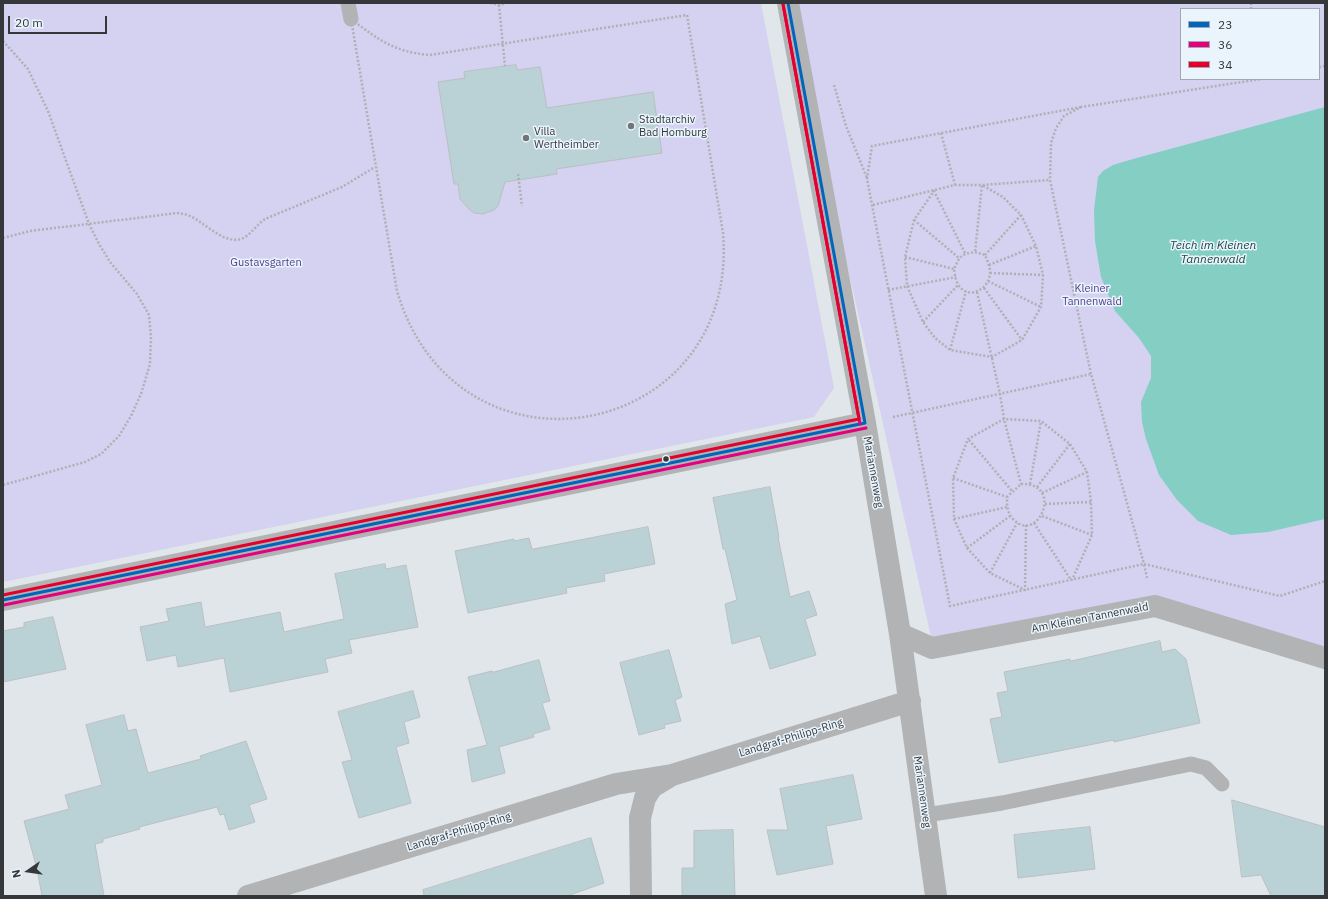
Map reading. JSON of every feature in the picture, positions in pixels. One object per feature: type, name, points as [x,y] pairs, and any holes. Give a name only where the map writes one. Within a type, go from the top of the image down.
[{"type":"street","name":"Mariannenweg","points":[[788,3],[865,423],[900,634],[936,896]]},
{"type":"street","points":[[3,600],[865,423]]},
{"type":"street","name":"Am Kleinen Tannenwald","points":[[900,634],[932,648],[1155,606],[1325,658]]},
{"type":"street","name":"Landgraf-Philipp-Ring","points":[[248,896],[616,784],[672,775],[910,701]]},
{"type":"street","name":"Landgraf-Philipp-Ring","points":[[641,896],[640,818],[645,798],[652,787],[672,775]]},
{"type":"lane","points":[[348,3],[351,19]]},
{"type":"lane","points":[[926,815],[1002,802],[1190,764],[1206,768],[1222,784]]},
{"type":"path","points":[[490,3],[499,5],[506,3]]},
{"type":"path","points":[[499,5],[505,66]]},
{"type":"path","points":[[351,19],[389,46],[413,54],[430,55],[687,15],[724,233],[725,258]]},
{"type":"path","points":[[351,19],[397,291],[407,320]]},
{"type":"path","points":[[3,40],[28,69],[48,111],[89,224],[110,262],[137,294],[149,315],[151,337],[150,364],[141,394],[131,416],[119,436],[101,454],[85,462],[3,485]]},
{"type":"path","points":[[1255,80],[1081,107],[872,146],[867,179],[874,205],[888,290],[950,606],[1072,581],[1144,564],[1280,596],[1325,581]]},
{"type":"path","points":[[1081,107],[1064,116],[1056,128],[1051,143],[1050,180],[1091,374],[1144,564]]},
{"type":"path","points":[[941,133],[955,185]]},
{"type":"path","points":[[3,238],[30,231],[178,213],[189,215],[217,233],[230,239],[240,239],[247,236],[259,223],[265,219],[342,187],[375,167]]},
{"type":"path","points":[[518,174],[522,206]]},
{"type":"path","points":[[874,205],[955,185],[982,185],[1050,180]]},
{"type":"path","points":[[934,191],[914,220],[905,258],[907,286],[923,322],[935,338],[950,350],[992,357],[1022,340],[1041,307],[1043,275],[1036,246],[1021,215],[1003,197],[982,185]]},
{"type":"path","points":[[975,252],[982,185]]},
{"type":"path","points":[[934,191],[965,253]]},
{"type":"path","points":[[985,255],[1021,215]]},
{"type":"path","points":[[914,220],[959,258]]},
{"type":"path","points":[[989,264],[1036,246]]},
{"type":"path","points":[[975,252],[985,255],[989,264],[990,273],[988,281],[984,288],[977,292],[966,291],[958,285],[954,269],[959,258],[965,253],[975,252]]},
{"type":"path","points":[[905,258],[954,269]]},
{"type":"path","points":[[990,273],[1043,275]]},
{"type":"path","points":[[412,331],[429,357],[442,371],[456,384],[487,403],[523,415],[541,418],[579,418],[597,415],[615,410],[648,393],[677,370],[697,346],[709,324],[716,307],[723,277]]},
{"type":"path","points":[[888,290],[956,277]]},
{"type":"path","points":[[988,281],[1041,307]]},
{"type":"path","points":[[923,322],[958,285]]},
{"type":"path","points":[[984,288],[1022,340]]},
{"type":"path","points":[[950,350],[966,291]]},
{"type":"path","points":[[977,292],[1004,418],[1021,484]]},
{"type":"path","points":[[865,423],[1091,374]]},
{"type":"path","points":[[1025,590],[990,573],[967,548],[954,520],[953,478],[968,439],[1004,418],[1041,421],[1070,444],[1087,472],[1091,502],[1092,535],[1072,581]]},
{"type":"path","points":[[1030,484],[1041,421]]},
{"type":"path","points":[[968,439],[1012,491]]},
{"type":"path","points":[[1037,487],[1070,444]]},
{"type":"path","points":[[1042,493],[1087,472]]},
{"type":"path","points":[[953,478],[1007,497]]},
{"type":"path","points":[[1021,484],[1030,484],[1037,487],[1042,493],[1045,504],[1042,516],[1034,524],[1026,526],[1017,523],[1010,516],[1007,507],[1007,497],[1021,484]]},
{"type":"path","points":[[1045,504],[1091,502]]},
{"type":"path","points":[[954,520],[1007,507]]},
{"type":"path","points":[[967,548],[1010,516]]},
{"type":"path","points":[[1042,516],[1092,535]]},
{"type":"path","points":[[990,573],[1017,523]]},
{"type":"path","points":[[1034,524],[1072,581]]},
{"type":"path","points":[[1025,590],[1026,526]]},
{"type":"green space","name":"Gustavsgarten","points":[[3,3],[761,3],[834,388],[814,417],[3,582]]},
{"type":"green space","name":"Kleiner Tannenwald","points":[[788,3],[1325,3],[1325,651],[1157,596],[932,641]]},
{"type":"water","name":"Teich im Kleinen Tannenwald","points":[[1325,107],[1325,519],[1268,532],[1231,535],[1198,521],[1177,500],[1159,475],[1146,439],[1142,422],[1141,402],[1151,378],[1151,356],[1139,338],[1115,311],[1101,277],[1095,241],[1094,210],[1098,177],[1103,171],[1113,165]]},
{"type":"building","name":"Villa Wertheimber","points":[[516,65],[517,70],[540,67],[547,108],[653,92],[662,153],[556,169],[557,174],[505,182],[498,206],[494,210],[483,214],[474,213],[460,199],[458,184],[454,184],[438,82],[465,78],[464,72]]},
{"type":"building","points":[[770,487],[790,597],[809,591],[817,615],[805,619],[816,655],[770,669],[760,636],[732,644],[725,604],[737,600],[725,549],[723,549],[713,498]]},
{"type":"building","points":[[648,527],[655,564],[604,574],[605,581],[566,588],[567,593],[468,613],[455,551],[514,539],[514,541],[529,538],[532,549]]},
{"type":"building","points":[[385,564],[386,569],[406,565],[418,627],[349,640],[352,653],[325,659],[328,672],[230,692],[224,658],[178,667],[176,655],[147,661],[140,627],[169,621],[166,609],[201,602],[205,627],[280,612],[284,632],[344,619],[335,574]]},
{"type":"building","points":[[53,617],[66,669],[3,682],[3,631],[24,627],[24,623]]},
{"type":"building","points":[[1160,641],[1162,652],[1175,649],[1186,659],[1200,723],[1114,742],[1114,740],[999,763],[990,719],[1002,717],[997,693],[1008,691],[1004,672],[1070,659],[1070,661]]},
{"type":"building","points":[[669,650],[682,697],[675,700],[681,721],[664,725],[665,728],[639,735],[620,663]]},
{"type":"building","points":[[539,660],[550,701],[542,703],[550,729],[533,734],[534,737],[499,747],[505,773],[472,782],[467,750],[487,745],[468,677]]},
{"type":"building","points":[[413,691],[420,717],[404,722],[409,743],[396,747],[411,803],[359,818],[342,762],[352,760],[338,712]]},
{"type":"building","points":[[124,715],[128,731],[136,729],[148,773],[201,759],[200,756],[246,741],[267,799],[249,805],[255,822],[229,830],[224,814],[220,815],[217,807],[139,827],[140,829],[103,839],[103,842],[95,844],[104,896],[42,896],[37,869],[24,821],[69,809],[65,795],[102,785],[86,725]]},
{"type":"building","points":[[853,775],[862,819],[826,826],[833,864],[777,875],[767,830],[788,830],[780,789]]},
{"type":"building","points":[[1232,800],[1325,827],[1325,896],[1271,896],[1261,875],[1242,877]]},
{"type":"building","points":[[1090,827],[1095,869],[1018,878],[1014,835]]},
{"type":"building","points":[[733,830],[735,896],[682,896],[682,868],[694,868],[694,831]]},
{"type":"building","points":[[591,838],[604,883],[567,896],[424,896],[423,890]]},
{"type":"transit line","name":"23","points":[[788,3],[865,423]]},
{"type":"transit line","name":"36","points":[[783,4],[860,424]]},
{"type":"transit line","name":"34","points":[[3,595],[859,419],[783,4]]},
{"type":"transit line","name":"23","points":[[3,600],[865,423]]},
{"type":"transit line","name":"36","points":[[4,605],[866,428]]},
{"type":"place","name":"Stadtarchiv Bad Homburg","points":[[631,126]]},
{"type":"place","name":"Villa Wertheimber","points":[[526,138]]}]
